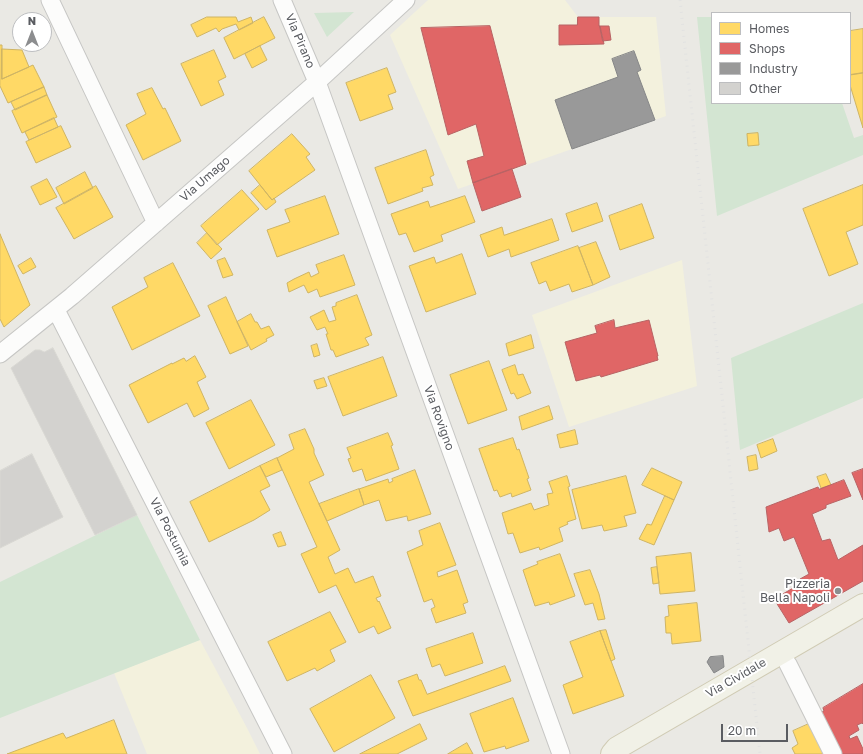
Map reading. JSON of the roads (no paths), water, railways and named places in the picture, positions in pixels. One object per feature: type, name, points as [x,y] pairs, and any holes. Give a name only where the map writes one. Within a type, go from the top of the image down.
[{"type":"main road","name":"Via Cividale","points":[[612,754],[624,744],[863,605]]},
{"type":"main road","name":"Via Cividale","points":[[633,754],[863,620]]},
{"type":"street","points":[[50,0],[156,223]]},
{"type":"street","name":"Via Pirano","points":[[282,0],[317,82]]},
{"type":"street","name":"Via Umago","points":[[0,354],[56,310],[156,223],[317,82],[406,0]]},
{"type":"street","name":"Via Rovigno","points":[[317,82],[561,754]]},
{"type":"street","name":"Via Postumia","points":[[56,310],[283,754]]},
{"type":"street","points":[[788,664],[833,754]]},
{"type":"railway","points":[[680,0],[760,754]]},
{"type":"place","name":"Pizzeria Bella Napoli","points":[[838,591]]}]
